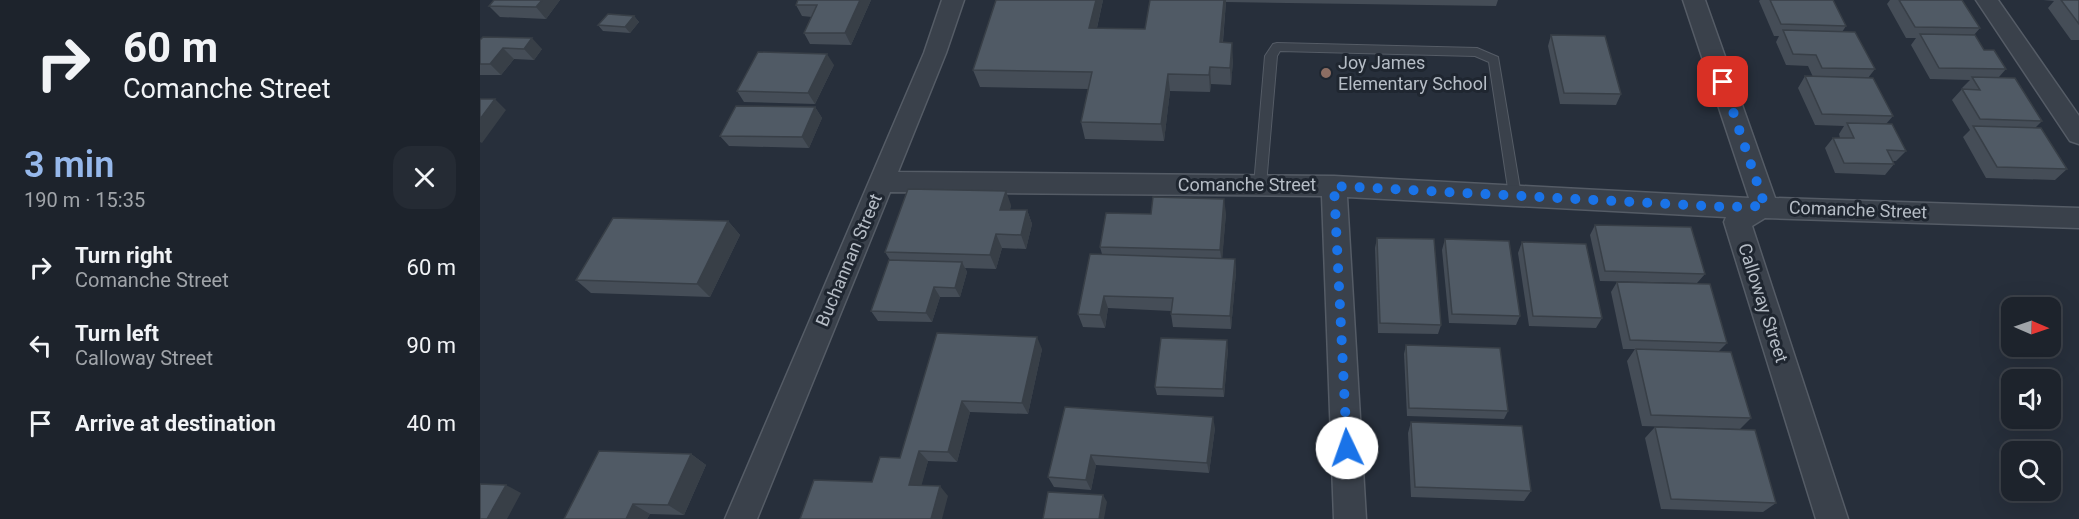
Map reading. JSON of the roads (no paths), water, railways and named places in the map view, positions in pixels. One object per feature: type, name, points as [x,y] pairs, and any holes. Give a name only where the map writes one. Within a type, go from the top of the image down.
[{"type":"street","name":"Buchannan Street","points":[[741,519],[934,53],[953,0]]},
{"type":"street","points":[[1694,0],[1765,206]]},
{"type":"street","points":[[1987,0],[2079,135]]},
{"type":"street","name":"Comanche Street","points":[[881,182],[1334,186],[1726,207],[1765,206],[2079,218]]},
{"type":"street","points":[[1334,186],[1350,519]]},
{"type":"street","name":"Calloway Street","points":[[1765,206],[1737,222],[1832,519]]},
{"type":"lane","points":[[1260,185],[1271,56],[1277,47],[1477,52],[1494,60],[1515,195]]},
{"type":"place","name":"Joy James Elementary School","points":[[1326,73]]}]
